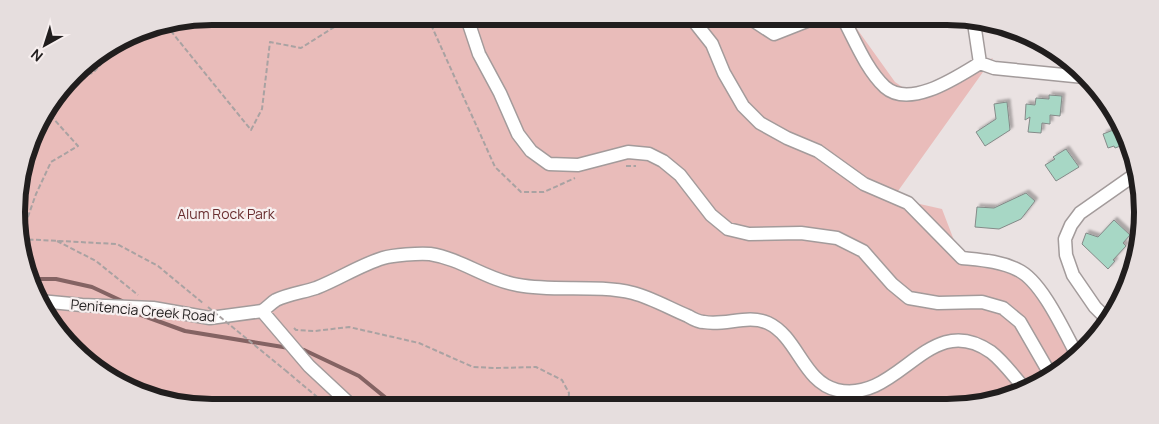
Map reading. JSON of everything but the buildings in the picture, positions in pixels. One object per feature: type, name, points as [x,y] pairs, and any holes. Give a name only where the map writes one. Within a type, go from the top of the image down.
[{"type":"street","points":[[469,25],[479,54],[500,93],[518,134],[531,151],[549,164],[578,165],[628,152],[649,154],[663,161],[680,175],[711,216],[728,229],[749,234],[801,232],[837,238],[863,251],[892,284],[909,298],[938,303],[982,302],[1003,308],[1020,322],[1048,369]]},
{"type":"street","points":[[698,25],[712,44],[724,73],[743,106],[760,123],[787,138],[818,151],[864,184],[908,203],[962,258],[991,261],[1019,270],[1038,285],[1074,349]]},
{"type":"street","points":[[760,25],[774,34],[797,25]]},
{"type":"street","points":[[846,25],[872,71],[886,88],[908,96],[926,92],[980,64],[994,68],[1075,76]]},
{"type":"street","points":[[975,28],[980,64]]},
{"type":"street","points":[[1103,315],[1095,307],[1073,275],[1066,256],[1065,239],[1071,225],[1080,213],[1130,177]]},
{"type":"street","points":[[344,399],[309,366],[288,331],[262,311],[276,300],[317,288],[384,258],[428,254],[456,260],[496,279],[517,285],[547,288],[606,289],[635,294],[702,322],[717,323],[754,319],[768,323],[785,336],[806,367],[821,382],[834,389],[849,392],[864,390],[884,382],[938,344],[959,339],[973,342],[992,353],[1021,384]]},
{"type":"street","name":"Penitencia Creek Road","points":[[48,301],[153,308],[210,318],[262,311]]},
{"type":"path","points":[[170,30],[251,130],[262,109],[270,42],[301,48],[337,25]]},
{"type":"path","points":[[85,75],[93,73],[108,57]]},
{"type":"path","points":[[25,225],[36,194],[51,162],[78,146],[51,116]]},
{"type":"path","points":[[26,228],[28,239],[117,244],[158,266],[319,399]]},
{"type":"path","points":[[56,240],[96,261],[153,308]]},
{"type":"path","points":[[288,331],[348,328],[418,343],[473,367],[536,367],[562,380],[569,393],[569,399]]},
{"type":"green space","name":"Alum Rock Park","points":[[200,25],[854,25],[895,82],[908,91],[993,58],[893,198],[942,209],[960,256],[1019,267],[1045,294],[1079,344],[1061,360],[1030,380],[995,393],[959,399],[200,399],[164,393],[129,380],[98,360],[71,335],[50,306],[39,284],[31,260],[25,224],[25,200],[31,164],[39,140],[50,118],[71,89],[89,71],[118,50],[140,39],[164,31]]},
{"type":"waterway","points":[[37,279],[56,279],[92,287],[122,301]]},
{"type":"waterway","points":[[133,312],[185,331],[289,348]]},
{"type":"waterway","points":[[298,349],[304,350],[359,376],[387,399]]}]
